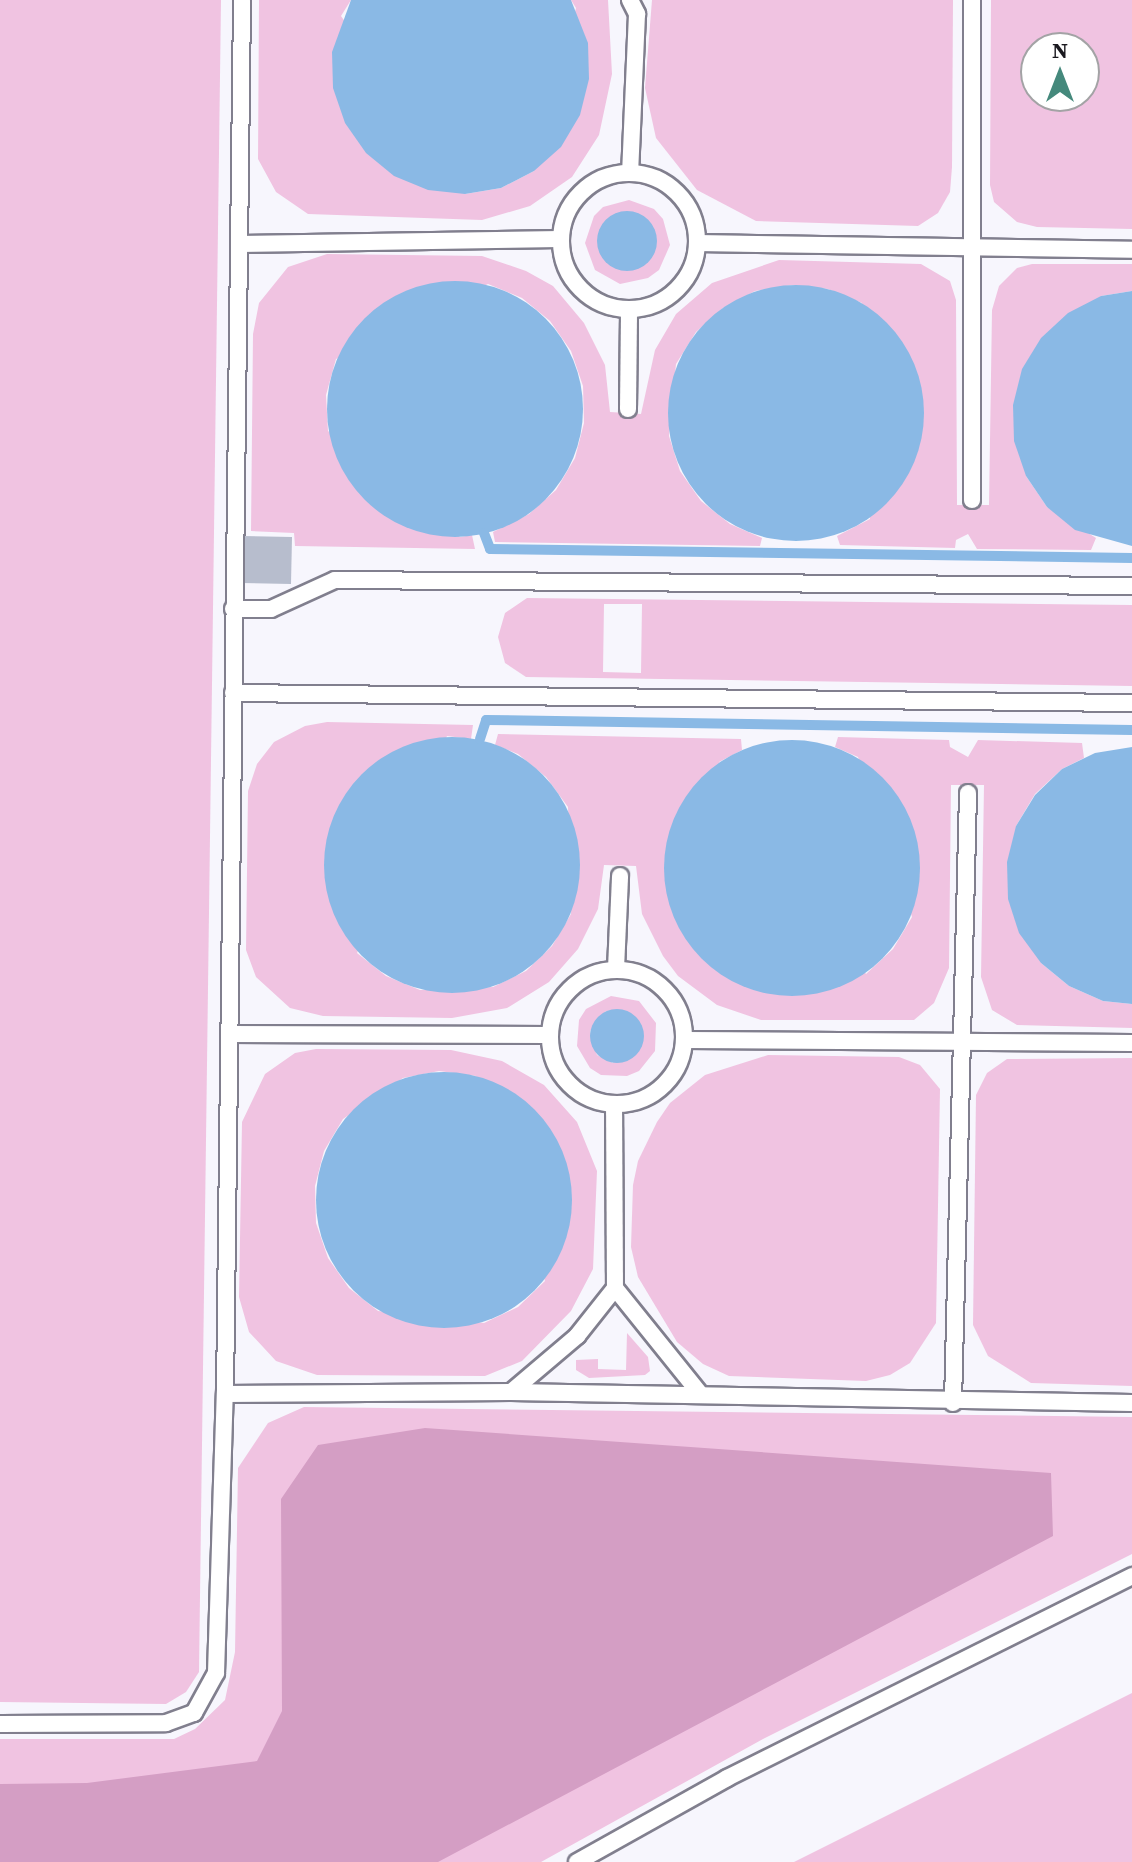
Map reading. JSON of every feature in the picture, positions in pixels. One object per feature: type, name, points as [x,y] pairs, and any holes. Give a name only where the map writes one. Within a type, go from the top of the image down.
[{"type":"lane","points":[[0,1724],[166,1723],[194,1713],[207,1695],[216,1673],[225,1394],[242,0]]},
{"type":"lane","points":[[972,0],[972,500]]},
{"type":"lane","points":[[630,172],[636,5]]},
{"type":"lane","points":[[630,172],[670,187],[694,221],[697,243],[689,273],[669,297],[629,310],[588,296],[567,270],[560,239],[564,218],[582,192],[609,176],[630,172]]},
{"type":"lane","points":[[240,244],[560,239]]},
{"type":"lane","points":[[697,243],[1132,250]]},
{"type":"lane","points":[[628,409],[629,310]]},
{"type":"lane","points":[[233,609],[283,606],[335,580],[1132,586]]},
{"type":"lane","points":[[233,693],[1132,703]]},
{"type":"lane","points":[[953,1403],[968,793]]},
{"type":"lane","points":[[616,969],[620,876]]},
{"type":"lane","points":[[616,969],[647,978],[673,999],[685,1040],[669,1081],[653,1095],[614,1105],[573,1089],[559,1074],[549,1035],[562,996],[577,982],[616,969]]},
{"type":"lane","points":[[230,1034],[549,1035]]},
{"type":"lane","points":[[685,1040],[1132,1043]]},
{"type":"lane","points":[[614,1105],[615,1288],[701,1395]]},
{"type":"lane","points":[[511,1392],[577,1336],[615,1288]]},
{"type":"lane","points":[[225,1394],[511,1392],[953,1403],[1132,1403]]},
{"type":"lane","points":[[577,1862],[727,1778],[1132,1576]]},
{"type":"shaded area","points":[[0,0],[221,0],[199,1672],[186,1692],[166,1704],[0,1702]]},
{"type":"shaded area","points":[[259,0],[351,0],[341,16],[465,194],[501,188],[534,171],[576,8],[571,0],[608,0],[612,74],[599,135],[572,177],[530,206],[482,220],[308,214],[276,192],[258,159]]},
{"type":"shaded area","points":[[652,0],[953,0],[952,167],[950,192],[938,213],[918,226],[756,221],[697,190],[656,138],[645,88]]},
{"type":"shaded area","points":[[991,0],[1132,0],[1132,229],[1037,227],[1017,222],[994,202],[990,185]]},
{"type":"shaded area","points":[[629,200],[654,209],[663,219],[670,245],[659,270],[648,278],[620,284],[595,270],[585,243],[594,216],[603,207]]},
{"type":"shaded area","points":[[327,254],[482,256],[526,271],[553,286],[584,323],[605,365],[610,412],[641,414],[655,350],[676,314],[712,283],[779,260],[921,264],[950,281],[956,300],[957,505],[989,505],[992,310],[999,286],[1017,268],[1032,264],[1132,264],[1132,291],[1101,296],[1026,476],[1047,507],[1096,538],[1091,550],[977,549],[968,534],[956,540],[955,548],[840,545],[837,536],[870,519],[862,303],[828,289],[792,285],[755,291],[723,308],[696,332],[676,364],[669,436],[680,471],[701,501],[730,524],[762,538],[760,546],[495,542],[493,532],[529,514],[556,490],[575,458],[584,423],[583,386],[571,351],[550,321],[522,298],[488,284],[336,359],[326,395],[328,431],[460,537],[472,535],[475,549],[295,546],[294,533],[251,531],[253,334],[259,303],[288,267]]},
{"type":"shaded area","points":[[527,598],[1132,605],[1132,686],[526,677],[505,663],[498,637],[505,613]],"holes":[[[604,604],[642,604],[641,673],[603,672]]]},
{"type":"shaded area","points":[[327,722],[473,725],[471,739],[447,736],[357,953],[386,976],[420,990],[493,987],[526,971],[552,946],[571,914],[568,807],[546,777],[518,754],[495,745],[498,734],[741,739],[742,750],[719,762],[866,974],[893,949],[912,917],[858,757],[835,747],[838,737],[949,740],[950,747],[968,757],[978,740],[1082,743],[1084,758],[1062,769],[1035,794],[1016,826],[1041,963],[1069,986],[1103,1001],[1132,1004],[1132,1028],[1017,1025],[992,1010],[981,977],[984,785],[951,785],[949,968],[934,1003],[914,1020],[761,1020],[717,1005],[678,976],[663,956],[642,914],[636,866],[604,865],[598,909],[578,949],[549,982],[507,1008],[452,1018],[323,1016],[290,1008],[256,977],[246,950],[248,791],[257,764],[274,742],[305,726]]},
{"type":"shaded area","points":[[611,996],[639,1001],[656,1023],[655,1051],[639,1071],[627,1076],[601,1075],[590,1068],[577,1046],[579,1020],[586,1009]],"holes":[[[624,1010],[613,1063],[597,1055],[590,1031],[606,1011]]]},
{"type":"shaded area","points":[[316,1049],[451,1050],[502,1061],[544,1085],[577,1122],[597,1171],[593,1269],[571,1311],[522,1361],[485,1376],[317,1375],[276,1361],[249,1332],[239,1297],[242,1122],[265,1074],[295,1053]],"holes":[[[439,1071],[476,1076],[545,1281],[518,1307],[484,1323],[378,1311],[349,1288],[328,1258],[316,1223],[315,1186],[324,1151],[343,1119],[403,1078]]]},
{"type":"shaded area","points":[[768,1055],[899,1057],[920,1065],[940,1089],[936,1323],[910,1363],[890,1375],[866,1381],[729,1376],[703,1364],[677,1342],[638,1277],[631,1247],[633,1185],[638,1161],[657,1122],[670,1103],[705,1075]]},
{"type":"shaded area","points":[[1132,1058],[1132,1386],[1031,1383],[988,1356],[973,1325],[976,1095],[987,1073],[1007,1059]]},
{"type":"shaded area","points":[[627,1333],[648,1357],[650,1371],[645,1375],[589,1378],[576,1370],[576,1360],[598,1359],[598,1369],[626,1370]]},
{"type":"shaded area","points":[[304,1407],[1132,1417],[1132,1554],[763,1739],[541,1862],[0,1862],[0,1739],[174,1739],[195,1729],[225,1700],[235,1652],[238,1468],[268,1423]]},
{"type":"shaded area","points":[[425,1428],[1051,1473],[1053,1536],[438,1862],[0,1862],[0,1784],[87,1783],[257,1761],[282,1711],[281,1499],[318,1445]]},
{"type":"shaded area","points":[[1132,1693],[1132,1862],[794,1862]]},
{"type":"water","points":[[351,0],[571,0],[588,43],[589,79],[580,115],[561,147],[534,171],[501,188],[465,194],[428,190],[394,176],[366,153],[345,123],[333,88],[332,52]]},
{"type":"water","points":[[627,211],[638,213],[648,220],[655,230],[655,252],[648,262],[638,269],[627,271],[616,269],[606,262],[599,252],[597,241],[599,230],[606,220],[616,213]]},
{"type":"water","points":[[442,281],[468,281],[504,290],[546,318],[574,360],[581,384],[581,434],[574,458],[546,500],[504,528],[468,537],[442,537],[406,528],[364,500],[336,458],[327,422],[327,396],[336,360],[364,318],[406,290]]},
{"type":"water","points":[[783,285],[809,285],[845,294],[887,322],[915,364],[922,388],[922,438],[915,462],[887,504],[845,532],[809,541],[783,541],[747,532],[705,504],[677,462],[668,426],[668,400],[677,364],[705,322],[747,294]]},
{"type":"water","points":[[1132,291],[1132,546],[1075,530],[1047,507],[1026,476],[1014,441],[1013,405],[1022,369],[1041,338],[1068,313],[1101,296]]},
{"type":"water","points":[[439,737],[465,737],[501,746],[543,774],[571,816],[578,840],[578,890],[571,914],[543,956],[501,984],[465,993],[439,993],[403,984],[361,956],[333,914],[324,878],[324,852],[333,816],[361,774],[403,746]]},
{"type":"water","points":[[779,740],[805,740],[841,749],[883,777],[911,819],[918,843],[918,893],[911,917],[883,959],[841,987],[805,996],[779,996],[743,987],[701,959],[673,917],[664,881],[664,855],[673,819],[701,777],[743,749]]},
{"type":"water","points":[[1132,747],[1132,1004],[1103,1001],[1069,986],[1041,963],[1019,933],[1008,899],[1007,862],[1016,826],[1035,795],[1062,769],[1095,753]]},
{"type":"water","points":[[617,1009],[636,1017],[644,1036],[636,1055],[617,1063],[598,1055],[590,1036],[598,1017]]},
{"type":"water","points":[[431,1072],[457,1072],[493,1081],[535,1109],[563,1151],[570,1175],[570,1225],[563,1249],[535,1291],[493,1319],[457,1328],[431,1328],[395,1319],[353,1291],[325,1249],[316,1213],[316,1187],[325,1151],[353,1109],[395,1081]]},
{"type":"building","points":[[242,536],[292,537],[291,584],[241,583]]},
{"type":"waterway","points":[[484,533],[490,549],[1132,558]]},
{"type":"waterway","points":[[480,739],[486,720],[1132,730]]}]
